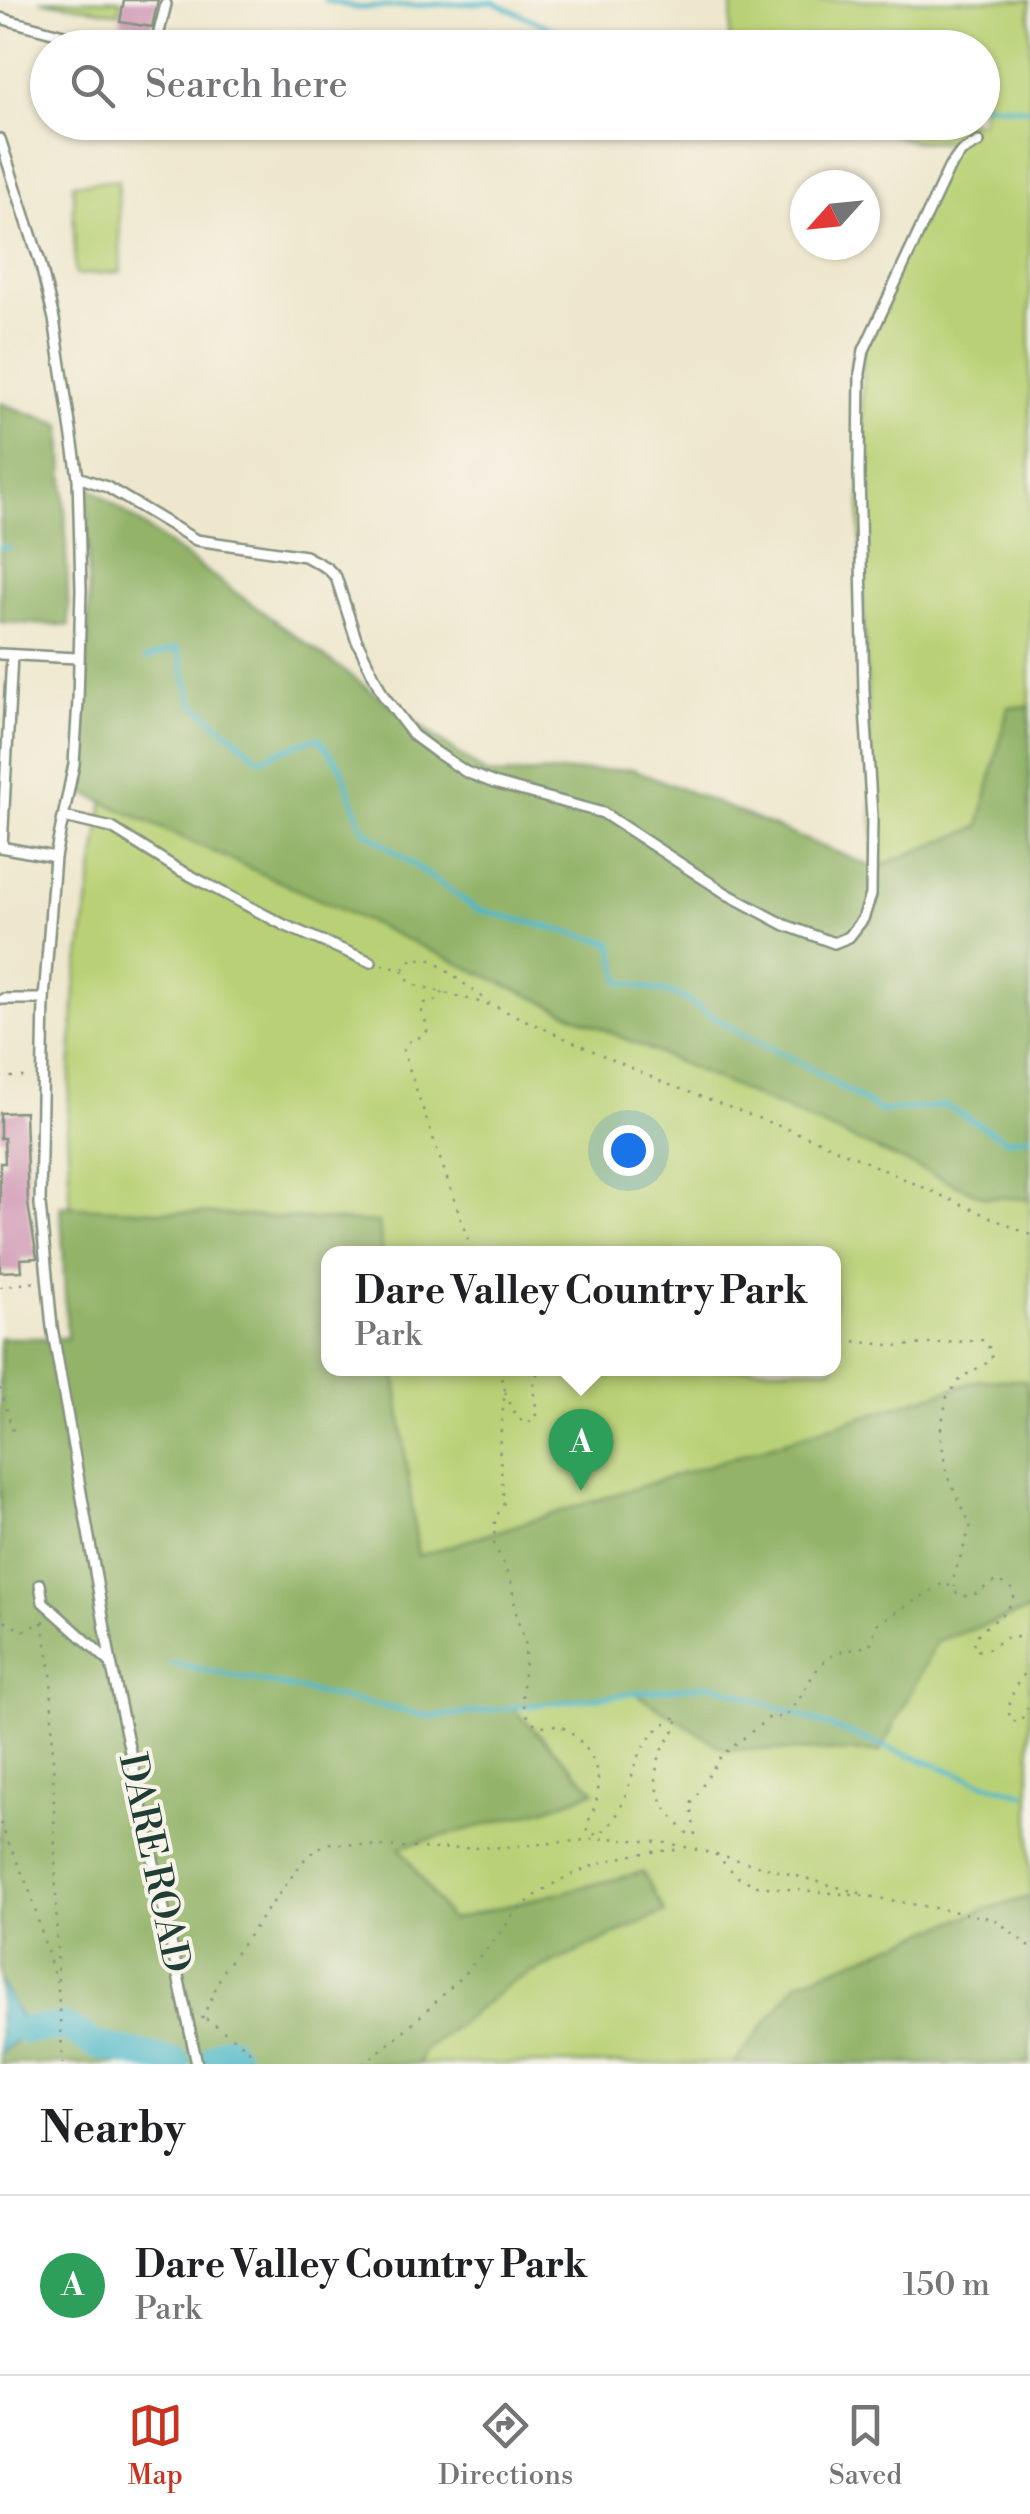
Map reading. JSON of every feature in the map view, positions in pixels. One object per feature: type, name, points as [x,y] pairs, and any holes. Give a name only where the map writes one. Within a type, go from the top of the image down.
[{"type":"lane","points":[[160,30],[166,4]]},
{"type":"lane","points":[[0,18],[45,30]]},
{"type":"lane","name":"DARE ROAD","points":[[0,138],[54,319],[78,477],[81,590],[74,764],[55,857],[44,999],[40,1204],[52,1327],[111,1663],[197,2064]]},
{"type":"lane","points":[[78,477],[107,487],[196,540],[305,556],[326,568],[336,576],[356,639],[384,696],[413,735],[466,772],[603,814],[727,894],[785,924],[834,943],[849,938],[871,895],[872,816],[859,473],[860,373],[864,350],[949,168],[961,152],[979,142]]},
{"type":"lane","points":[[0,654],[77,658]]},
{"type":"lane","points":[[12,656],[1,847],[55,857]]},
{"type":"lane","points":[[64,817],[112,828],[176,868],[284,925],[371,962]]},
{"type":"lane","points":[[3,999],[44,999]]},
{"type":"lane","points":[[40,1584],[43,1602],[111,1663]]},
{"type":"path","points":[[402,970],[413,958],[432,960],[494,1006]]},
{"type":"path","points":[[371,962],[402,970]]},
{"type":"path","points":[[402,970],[404,978],[412,984],[494,1006],[662,1082],[819,1142],[1030,1235]]},
{"type":"path","points":[[442,991],[438,1000],[425,1003],[421,1009],[428,1029],[425,1036],[410,1041],[402,1052],[470,1246]]},
{"type":"path","points":[[0,1078],[42,1077]]},
{"type":"path","points":[[0,1287],[48,1279]]},
{"type":"path","points":[[841,1340],[899,1346],[983,1340],[991,1350],[992,1360],[962,1377],[946,1398],[940,1433],[946,1476],[972,1525],[954,1576],[955,1588]]},
{"type":"path","points":[[500,1376],[511,1408],[523,1423],[536,1420],[531,1390],[537,1376]]},
{"type":"path","points":[[0,1388],[16,1438]]},
{"type":"path","points":[[504,1390],[499,1447],[504,1503],[495,1518],[494,1542],[511,1582],[516,1618],[526,1645],[522,1700],[529,1720],[540,1726],[559,1725],[589,1750],[600,1787],[595,1808],[586,1822],[588,1834],[598,1836],[610,1827],[641,1747],[655,1730],[679,1716],[677,1730],[656,1765],[654,1781],[662,1804],[676,1823],[688,1835],[695,1835],[691,1804],[721,1756],[770,1717],[784,1717],[797,1706],[818,1666],[840,1652],[870,1645],[877,1624],[945,1582],[960,1596],[972,1596],[997,1580],[1016,1591],[1014,1601],[1003,1614],[974,1638],[975,1650],[985,1651],[1005,1638],[1030,1636]]},
{"type":"path","points":[[0,1612],[6,1622],[23,1631],[58,1616]]},
{"type":"path","points":[[42,1622],[51,1671],[63,2064]]},
{"type":"path","points":[[1030,1666],[1010,1700],[1010,1720],[1020,1722],[1030,1703]]},
{"type":"path","points":[[0,1823],[30,1889],[58,1988]]},
{"type":"path","points":[[190,2029],[203,2018],[224,1969],[307,1856],[328,1843],[506,1848],[609,1838],[668,1842],[690,1850]]},
{"type":"path","points":[[364,2064],[450,1988],[504,1929],[512,1914],[545,1890],[616,1857],[651,1850],[714,1854],[874,1897],[995,1919],[1030,1947]]},
{"type":"path","points":[[714,1854],[738,1877],[758,1886],[787,1892],[874,1897]]},
{"type":"path","points":[[203,2018],[248,2048],[255,2064]]},
{"type":"green space","points":[[40,0],[121,0],[119,13]]},
{"type":"green space","points":[[733,0],[1030,0],[1030,707],[1008,707],[980,827],[875,868],[860,525],[863,340],[949,143],[909,140],[1000,140],[1000,30],[730,30]]},
{"type":"green space","points":[[118,180],[121,272],[75,275],[73,184]]},
{"type":"green space","points":[[0,403],[62,425],[69,626],[0,622]]},
{"type":"green space","points":[[87,485],[488,775],[633,769],[875,868],[979,827],[1008,707],[1030,707],[1030,1199],[984,1197],[80,791],[89,606]]},
{"type":"green space","points":[[109,768],[1030,1137],[1030,2064],[213,2064],[74,1288],[67,1129],[75,989]]},
{"type":"green space","points":[[61,1206],[379,1223],[381,1246],[321,1246],[321,1376],[396,1376],[418,1556],[980,1380],[1025,1380],[1030,1407],[1030,1610],[937,1641],[880,1752],[724,1749],[635,1693],[513,1708],[595,1791],[543,1810],[400,1847],[450,1920],[643,1872],[665,1912],[514,1981],[422,2052],[419,2064],[0,2064],[0,1338],[67,1338]]},
{"type":"green space","points":[[1030,1897],[1030,2064],[734,2064],[798,1982],[989,1908]]},
{"type":"water","points":[[0,1981],[27,2030],[0,2055]]},
{"type":"building","points":[[124,0],[158,0],[152,27],[120,22]]},
{"type":"building","points":[[25,1112],[28,1204],[37,1258],[21,1259],[22,1271],[0,1272],[0,1163],[5,1163],[0,1113]]},
{"type":"waterway","points":[[325,0],[358,8],[494,2],[554,30]]},
{"type":"waterway","points":[[1000,106],[1030,109]]},
{"type":"waterway","points":[[0,546],[9,549]]},
{"type":"waterway","points":[[146,659],[177,648],[193,702],[260,759],[318,737],[341,767],[363,829],[476,909],[612,943],[621,982],[678,995],[880,1111],[946,1106],[1007,1140],[1030,1136]]},
{"type":"waterway","points":[[171,1663],[433,1717],[713,1684],[1025,1794]]},
{"type":"waterway","points":[[27,2030],[65,2027],[96,2045],[177,2063]]},
{"type":"waterway","points":[[215,2056],[228,2048],[239,2064]]},
{"type":"place","name":"Dare Valley Country Park","points":[[581,1491]]}]
